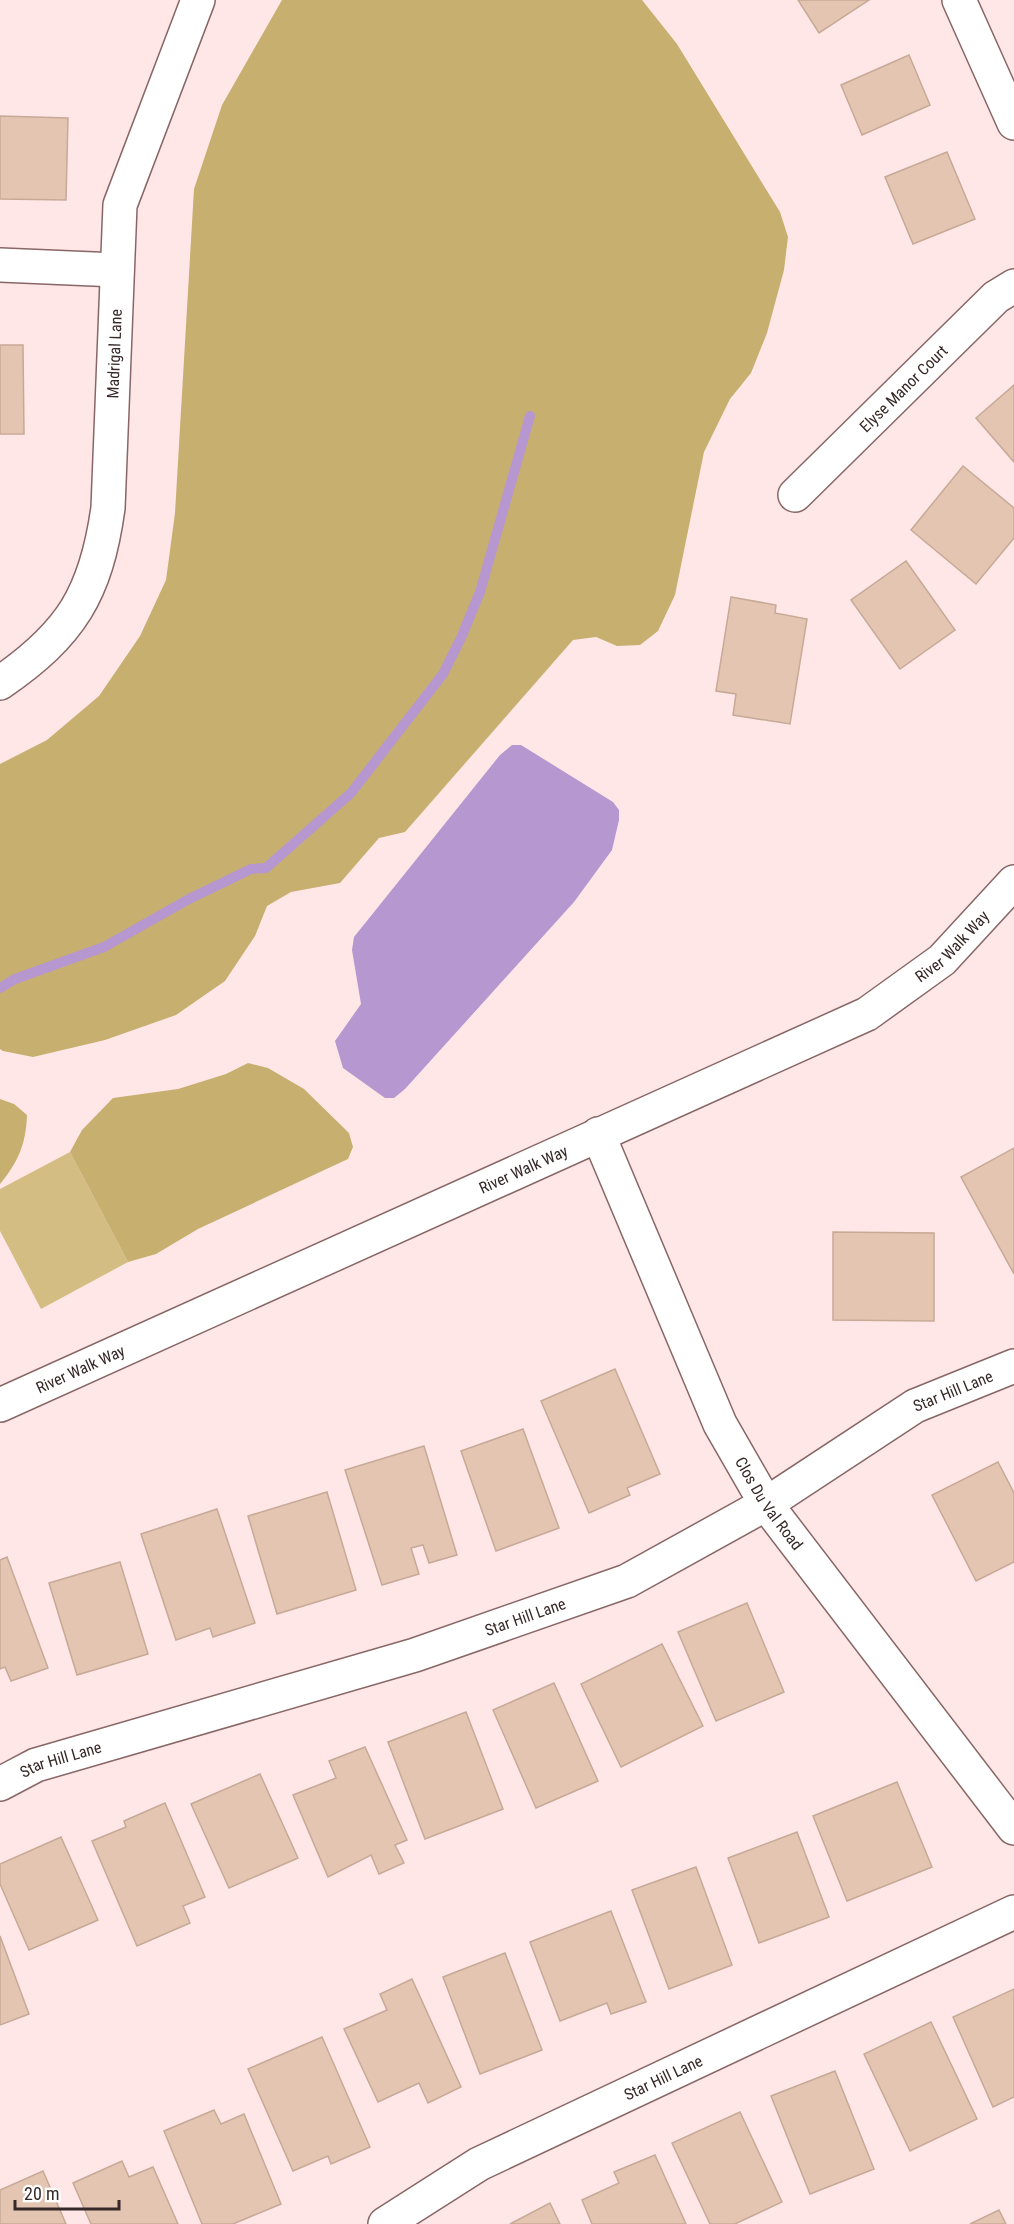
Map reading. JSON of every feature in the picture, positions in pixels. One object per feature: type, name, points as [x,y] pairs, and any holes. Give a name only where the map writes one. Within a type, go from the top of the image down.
[{"type":"street","name":"Madrigal Lane","points":[[0,683],[51,642],[75,612],[93,578],[100,556],[108,508],[120,205],[198,0]]},
{"type":"street","points":[[959,0],[1014,123]]},
{"type":"street","points":[[0,265],[117,270]]},
{"type":"street","name":"Elyse Manor Court","points":[[795,495],[996,297],[1014,286]]},
{"type":"street","name":"River Walk Way","points":[[0,1405],[867,1014],[942,960],[1014,882]]},
{"type":"street","name":"Clos Du Val Road","points":[[598,1134],[720,1424],[766,1504],[1014,1828]]},
{"type":"street","name":"Star Hill Lane","points":[[0,1784],[36,1765],[415,1655],[627,1581],[766,1504],[915,1406],[1014,1366]]},
{"type":"street","name":"Star Hill Lane","points":[[385,2224],[478,2164],[1014,1912]]},
{"type":"shaded area","points":[[282,0],[642,0],[677,44],[780,212],[788,237],[784,270],[767,333],[751,373],[730,399],[704,452],[675,595],[658,631],[640,645],[617,646],[596,637],[573,640],[405,832],[379,838],[340,883],[291,892],[267,906],[255,936],[225,981],[176,1015],[105,1040],[33,1057],[3,1051],[0,1049],[0,764],[47,740],[99,696],[140,636],[166,580],[175,513],[194,189],[222,105]]},
{"type":"shaded area","points":[[512,745],[521,745],[613,802],[619,810],[619,820],[612,850],[574,902],[405,1089],[394,1098],[385,1098],[343,1068],[335,1041],[361,1004],[352,950],[354,937],[500,755]]},
{"type":"shaded area","points":[[248,1063],[268,1068],[304,1089],[349,1133],[353,1147],[348,1159],[198,1229],[156,1254],[128,1262],[70,1152],[82,1130],[113,1098],[178,1089],[226,1074]]},
{"type":"shaded area","points":[[0,1099],[14,1104],[27,1115],[20,1152],[0,1184]]},
{"type":"shaded area","points":[[70,1152],[128,1262],[41,1309],[0,1231],[0,1189]]},
{"type":"building","points":[[798,0],[869,0],[819,33]]},
{"type":"building","points":[[909,55],[930,105],[862,135],[841,85]]},
{"type":"building","points":[[0,116],[68,118],[66,200],[0,199]]},
{"type":"building","points":[[947,152],[975,219],[913,244],[885,177]]},
{"type":"building","points":[[0,345],[23,345],[24,434],[0,434]]},
{"type":"building","points":[[1014,385],[1014,462],[976,418]]},
{"type":"building","points":[[963,466],[1014,508],[1014,538],[976,584],[911,530]]},
{"type":"building","points":[[906,561],[955,630],[900,669],[851,600]]},
{"type":"building","points":[[731,597],[776,605],[775,613],[807,619],[790,724],[733,715],[736,694],[716,691]]},
{"type":"building","points":[[1014,1148],[1014,1274],[961,1177]]},
{"type":"building","points":[[833,1232],[934,1233],[934,1321],[833,1320]]},
{"type":"building","points":[[615,1369],[660,1474],[627,1488],[630,1495],[589,1513],[541,1401]]},
{"type":"building","points":[[523,1429],[559,1528],[496,1551],[461,1451]]},
{"type":"building","points":[[424,1446],[457,1555],[429,1563],[423,1545],[411,1548],[419,1574],[382,1585],[345,1470]]},
{"type":"building","points":[[998,1462],[1014,1493],[1014,1562],[976,1581],[932,1495]]},
{"type":"building","points":[[327,1492],[356,1590],[277,1614],[248,1516]]},
{"type":"building","points":[[217,1509],[255,1623],[213,1637],[210,1628],[176,1640],[141,1534]]},
{"type":"building","points":[[7,1557],[48,1668],[11,1681],[5,1667],[0,1669],[0,1560]]},
{"type":"building","points":[[120,1562],[148,1654],[77,1675],[49,1583]]},
{"type":"building","points":[[747,1603],[784,1692],[716,1721],[678,1632]]},
{"type":"building","points":[[662,1644],[703,1726],[621,1767],[581,1684]]},
{"type":"building","points":[[554,1683],[598,1781],[536,1808],[493,1710]]},
{"type":"building","points":[[466,1712],[503,1809],[425,1839],[388,1742]]},
{"type":"building","points":[[365,1747],[407,1840],[395,1845],[404,1863],[379,1874],[371,1855],[328,1877],[293,1795],[336,1778],[329,1761]]},
{"type":"building","points":[[260,1774],[298,1858],[229,1888],[191,1804]]},
{"type":"building","points":[[897,1782],[932,1867],[847,1901],[813,1816]]},
{"type":"building","points":[[165,1803],[205,1897],[183,1906],[190,1923],[137,1946],[92,1841],[126,1827],[124,1821]]},
{"type":"building","points":[[797,1832],[829,1917],[759,1943],[728,1858]]},
{"type":"building","points":[[61,1837],[98,1920],[29,1950],[0,1884],[0,1864]]},
{"type":"building","points":[[696,1867],[732,1965],[669,1989],[632,1890]]},
{"type":"building","points":[[611,1911],[646,2002],[611,2014],[607,2003],[560,2021],[530,1942]]},
{"type":"building","points":[[0,1936],[29,2014],[0,2025]]},
{"type":"building","points":[[505,1953],[542,2050],[480,2074],[443,1977]]},
{"type":"building","points":[[412,1979],[461,2087],[428,2103],[419,2083],[378,2102],[344,2029],[387,2010],[380,1994]]},
{"type":"building","points":[[1014,1989],[1014,2097],[993,2107],[953,2017]]},
{"type":"building","points":[[931,2022],[977,2119],[910,2151],[864,2054]]},
{"type":"building","points":[[322,2037],[370,2147],[331,2164],[328,2156],[293,2171],[248,2069]]},
{"type":"building","points":[[835,2071],[874,2169],[810,2194],[771,2096]]},
{"type":"building","points":[[214,2110],[221,2124],[244,2114],[281,2204],[233,2224],[202,2224],[164,2131]]},
{"type":"building","points":[[740,2112],[782,2202],[735,2224],[710,2224],[672,2143]]},
{"type":"building","points":[[655,2155],[686,2224],[592,2224],[582,2200],[619,2183],[614,2172]]},
{"type":"building","points":[[122,2161],[129,2177],[153,2167],[178,2224],[91,2224],[73,2183]]},
{"type":"building","points":[[43,2171],[66,2224],[0,2224],[0,2190]]},
{"type":"building","points":[[550,2203],[560,2224],[510,2224]]},
{"type":"building","points":[[999,2210],[1006,2224],[970,2224]]},
{"type":"waterway","points":[[0,988],[15,979],[104,947],[189,899],[251,869],[266,868],[351,793],[443,674],[461,638],[480,592],[530,416]]}]
